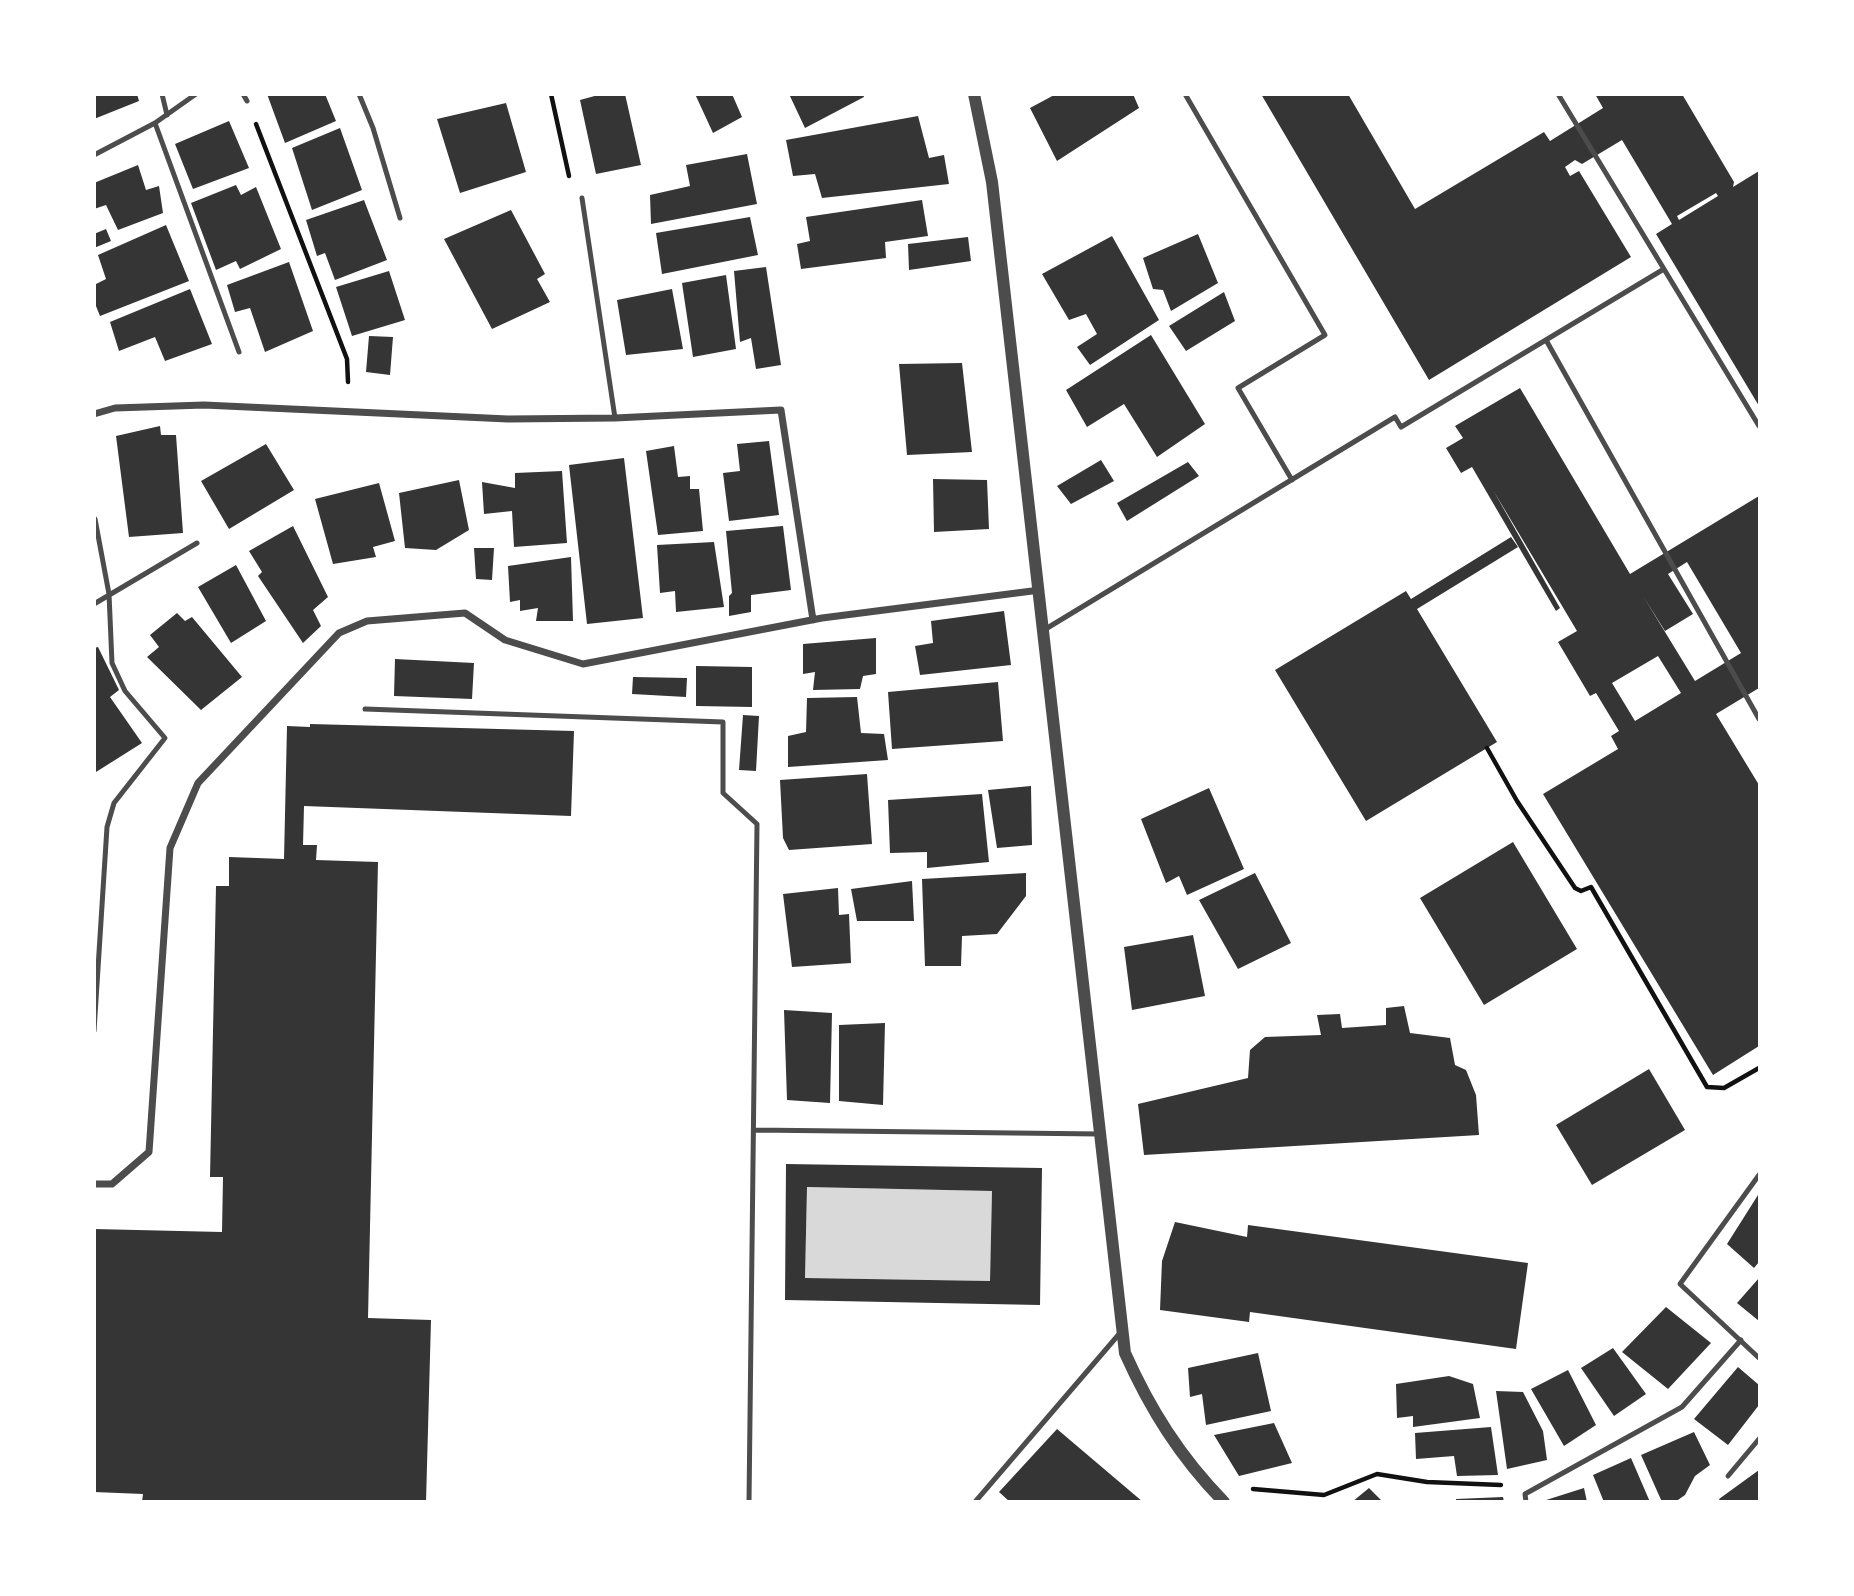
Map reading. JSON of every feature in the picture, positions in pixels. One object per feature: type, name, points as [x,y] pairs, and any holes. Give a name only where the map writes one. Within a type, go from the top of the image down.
[{"type":"street","points":[[974,94],[992,182],[1125,1353],[1146,1401],[1175,1447],[1221,1498]]},
{"type":"street","points":[[94,414],[115,408],[204,405],[508,419],[615,418],[781,410],[813,620]]},
{"type":"street","points":[[94,1184],[112,1184],[149,1152],[170,848],[198,783],[339,633],[367,621],[466,613],[505,640],[583,664],[813,620],[1040,590]]},
{"type":"lane","points":[[162,94],[167,115]]},
{"type":"lane","points":[[94,155],[155,123],[196,94]]},
{"type":"lane","points":[[359,94],[373,128],[400,218]]},
{"type":"lane","points":[[1185,94],[1325,335],[1238,388],[1292,480]]},
{"type":"lane","points":[[1558,94],[1759,426]]},
{"type":"lane","points":[[155,123],[240,352]]},
{"type":"lane","points":[[582,198],[615,418]]},
{"type":"lane","points":[[1044,630],[1395,417],[1401,428],[1664,269]]},
{"type":"lane","points":[[1546,340],[1759,719]]},
{"type":"lane","points":[[94,1031],[107,827],[114,803],[164,738],[125,691],[112,663],[109,594],[95,519]]},
{"type":"lane","points":[[94,604],[197,542]]},
{"type":"lane","points":[[365,709],[723,722],[723,793],[757,824],[749,1502]]},
{"type":"lane","points":[[754,1130],[1101,1134]]},
{"type":"lane","points":[[1759,1175],[1680,1284],[1759,1358]]},
{"type":"lane","points":[[975,1502],[1122,1330]]},
{"type":"lane","points":[[1526,1502],[1525,1494],[1682,1407],[1741,1340]]},
{"type":"lane","points":[[1728,1476],[1759,1439]]},
{"type":"path","points":[[551,94],[572,192],[582,198]]},
{"type":"path","points":[[245,98],[347,359]]},
{"type":"path","points":[[1487,748],[1517,801],[1574,888],[1581,891],[1591,887],[1707,1087],[1724,1088],[1759,1068]]},
{"type":"path","points":[[1221,1498],[1246,1489],[1324,1495],[1377,1474],[1427,1482],[1510,1485],[1525,1494]]},
{"type":"shaded area","points":[[807,1187],[992,1191],[990,1281],[805,1278]]},
{"type":"building","points":[[94,94],[137,94],[139,101],[94,119]]},
{"type":"building","points":[[267,94],[325,94],[336,121],[285,143]]},
{"type":"building","points":[[602,94],[625,94],[641,165],[596,174],[580,100]]},
{"type":"building","points":[[695,94],[732,94],[742,117],[713,133]]},
{"type":"building","points":[[789,94],[863,94],[864,97],[805,128]]},
{"type":"building","points":[[1056,94],[1133,94],[1139,108],[1057,161],[1030,108]]},
{"type":"building","points":[[1261,94],[1348,94],[1415,209],[1544,132],[1550,141],[1603,108],[1595,94],[1682,94],[1734,182],[1733,187],[1759,171],[1759,406],[1656,234],[1672,224],[1622,140],[1582,164],[1575,160],[1565,167],[1570,176],[1579,171],[1631,257],[1429,380]],"holes":[[[1716,193],[1718,196],[1679,220],[1677,216]]]},
{"type":"building","points":[[506,103],[526,172],[460,193],[437,119]]},
{"type":"building","points":[[918,116],[929,158],[944,155],[949,184],[822,198],[815,174],[793,176],[786,140]]},
{"type":"building","points":[[229,121],[249,168],[193,189],[175,144]]},
{"type":"building","points":[[340,128],[362,190],[312,210],[292,148]]},
{"type":"building","points":[[747,154],[757,204],[651,224],[650,195],[690,186],[686,165]]},
{"type":"building","points":[[138,165],[146,190],[159,186],[163,213],[118,230],[106,205],[94,209],[94,183]]},
{"type":"building","points":[[236,185],[241,195],[256,187],[281,249],[240,269],[236,261],[216,270],[191,203]]},
{"type":"building","points":[[364,200],[387,260],[335,280],[325,253],[317,256],[306,220]]},
{"type":"building","points":[[922,200],[928,236],[885,242],[886,258],[801,269],[797,244],[810,241],[806,217]]},
{"type":"building","points":[[511,210],[545,274],[537,279],[550,302],[492,329],[444,239]]},
{"type":"building","points":[[750,217],[758,255],[662,274],[656,233]]},
{"type":"building","points":[[166,225],[189,281],[100,316],[94,301],[94,285],[106,279],[98,255]]},
{"type":"building","points":[[106,229],[111,241],[94,248],[94,234]]},
{"type":"building","points":[[1198,234],[1218,283],[1171,311],[1163,290],[1153,289],[1143,258]]},
{"type":"building","points":[[1112,236],[1159,320],[1090,365],[1077,347],[1097,334],[1086,314],[1069,320],[1042,274]]},
{"type":"building","points":[[968,237],[971,261],[909,270],[908,244]]},
{"type":"building","points":[[289,262],[313,331],[265,352],[250,308],[235,312],[227,285]]},
{"type":"building","points":[[766,267],[781,365],[756,369],[751,338],[740,342],[734,271]]},
{"type":"building","points":[[389,271],[405,320],[352,336],[336,287]]},
{"type":"building","points":[[726,275],[736,349],[693,357],[682,283]]},
{"type":"building","points":[[190,289],[212,344],[165,361],[155,337],[119,351],[110,322]]},
{"type":"building","points":[[672,289],[683,349],[626,355],[617,300]]},
{"type":"building","points":[[1224,292],[1235,321],[1186,351],[1169,326]]},
{"type":"building","points":[[1151,335],[1205,424],[1157,457],[1124,404],[1087,427],[1066,390]]},
{"type":"building","points":[[369,336],[393,337],[390,375],[366,372]]},
{"type":"building","points":[[962,363],[972,452],[907,455],[899,364]]},
{"type":"building","points":[[1520,388],[1630,574],[1759,496],[1759,688],[1716,714],[1759,785],[1759,1046],[1713,1075],[1543,794],[1618,749],[1611,736],[1619,731],[1596,693],[1590,696],[1558,642],[1577,631],[1493,490],[1560,608],[1556,611],[1472,467],[1461,473],[1446,448],[1463,438],[1455,426]],"holes":[[[1687,562],[1741,653],[1695,681],[1643,596],[1665,631],[1693,614],[1668,574]],[[1658,656],[1681,693],[1635,721],[1612,683]]]},
{"type":"building","points":[[160,426],[161,435],[176,435],[183,533],[129,537],[116,436]]},
{"type":"building","points":[[769,441],[779,515],[729,521],[723,473],[740,471],[737,444]]},
{"type":"building","points":[[266,444],[294,490],[229,529],[201,481]]},
{"type":"building","points":[[674,446],[678,477],[690,476],[690,489],[699,489],[703,531],[658,535],[646,451]]},
{"type":"building","points":[[624,458],[643,618],[587,624],[569,465]]},
{"type":"building","points":[[1101,460],[1114,481],[1071,504],[1057,486]]},
{"type":"building","points":[[1188,462],[1199,476],[1127,521],[1117,503]]},
{"type":"building","points":[[562,471],[567,543],[514,547],[512,511],[484,514],[482,482],[515,488],[515,473]]},
{"type":"building","points":[[933,479],[987,480],[989,529],[934,532]]},
{"type":"building","points":[[459,480],[469,530],[436,550],[405,548],[399,493]]},
{"type":"building","points":[[379,483],[395,541],[373,547],[376,557],[333,564],[315,499]]},
{"type":"building","points":[[293,526],[328,597],[313,610],[321,626],[303,643],[258,576],[262,572],[249,551]]},
{"type":"building","points":[[783,526],[791,590],[751,595],[751,612],[729,616],[729,596],[732,593],[726,531]]},
{"type":"building","points":[[1511,537],[1518,547],[1417,609],[1497,742],[1366,821],[1275,670],[1406,591],[1411,599]]},
{"type":"building","points":[[714,542],[724,607],[676,612],[675,591],[660,593],[657,545]]},
{"type":"building","points":[[474,548],[494,548],[492,580],[476,579]]},
{"type":"building","points":[[571,557],[573,621],[536,621],[538,608],[520,611],[520,600],[510,602],[508,566]]},
{"type":"building","points":[[236,565],[266,621],[231,643],[198,587]]},
{"type":"building","points":[[1004,611],[1011,665],[920,675],[915,646],[933,643],[931,621]]},
{"type":"building","points":[[177,613],[185,621],[192,617],[242,677],[201,710],[147,657],[159,647],[150,635]]},
{"type":"building","points":[[876,638],[876,674],[863,676],[860,689],[813,690],[815,672],[803,674],[803,644]]},
{"type":"building","points":[[98,647],[119,690],[110,697],[142,743],[96,772],[94,648]]},
{"type":"building","points":[[395,659],[474,663],[472,699],[394,696]]},
{"type":"building","points":[[696,666],[752,667],[752,707],[696,706]]},
{"type":"building","points":[[633,677],[687,678],[686,697],[632,694]]},
{"type":"building","points":[[998,682],[1003,741],[892,749],[888,692]]},
{"type":"building","points":[[857,697],[861,733],[884,734],[888,760],[788,767],[788,736],[806,732],[807,698]]},
{"type":"building","points":[[743,715],[759,716],[756,771],[739,770]]},
{"type":"building","points":[[310,724],[574,731],[571,816],[304,806],[303,845],[317,845],[316,860],[378,862],[368,1318],[431,1320],[426,1502],[142,1502],[143,1494],[94,1492],[94,1229],[222,1232],[223,1177],[210,1177],[216,886],[229,886],[229,857],[284,859],[287,726],[310,727]]},
{"type":"building","points":[[867,774],[872,844],[789,850],[783,838],[780,780]]},
{"type":"building","points":[[1031,786],[1032,845],[997,848],[988,790]]},
{"type":"building","points":[[1209,788],[1244,869],[1187,895],[1179,876],[1166,883],[1141,819]]},
{"type":"building","points":[[982,794],[989,862],[927,868],[927,852],[890,853],[888,800]]},
{"type":"building","points":[[1513,842],[1577,949],[1484,1005],[1420,898]]},
{"type":"building","points":[[1026,873],[1026,896],[997,934],[962,936],[961,966],[925,966],[922,879]]},
{"type":"building","points":[[1255,873],[1291,943],[1238,969],[1199,900]]},
{"type":"building","points":[[912,881],[914,921],[857,921],[851,889]]},
{"type":"building","points":[[838,888],[839,915],[849,914],[851,963],[792,967],[783,894]]},
{"type":"building","points":[[1193,935],[1205,996],[1132,1010],[1124,947]]},
{"type":"building","points":[[1404,1006],[1410,1033],[1450,1038],[1455,1065],[1466,1070],[1476,1095],[1479,1135],[1144,1155],[1138,1104],[1248,1078],[1250,1050],[1265,1037],[1321,1035],[1317,1015],[1340,1014],[1342,1028],[1386,1025],[1386,1008]]},
{"type":"building","points":[[784,1010],[832,1013],[830,1103],[787,1100]]},
{"type":"building","points":[[885,1023],[883,1105],[839,1101],[839,1025]]},
{"type":"building","points":[[1649,1069],[1685,1130],[1592,1185],[1556,1125]]},
{"type":"building","points":[[786,1164],[1042,1168],[1040,1305],[785,1300]],"holes":[[[807,1187],[992,1191],[990,1281],[805,1278]]]},
{"type":"building","points":[[1758,1195],[1759,1262],[1754,1268],[1727,1244]]},
{"type":"building","points":[[1175,1222],[1247,1237],[1248,1225],[1528,1263],[1516,1349],[1250,1312],[1249,1322],[1160,1310],[1162,1261]]},
{"type":"building","points":[[1759,1278],[1759,1321],[1737,1303]]},
{"type":"building","points":[[1666,1307],[1711,1343],[1668,1389],[1622,1352]]},
{"type":"building","points":[[1613,1348],[1646,1394],[1614,1416],[1581,1368]]},
{"type":"building","points":[[1258,1353],[1271,1411],[1206,1425],[1202,1394],[1190,1397],[1188,1368]]},
{"type":"building","points":[[1738,1367],[1759,1385],[1759,1405],[1728,1445],[1694,1419]]},
{"type":"building","points":[[1568,1370],[1596,1425],[1564,1446],[1531,1389]]},
{"type":"building","points":[[1449,1376],[1473,1384],[1480,1418],[1413,1427],[1413,1416],[1397,1418],[1396,1384]]},
{"type":"building","points":[[1496,1391],[1523,1392],[1543,1431],[1547,1460],[1507,1469]]},
{"type":"building","points":[[1274,1423],[1292,1463],[1239,1476],[1214,1435]]},
{"type":"building","points":[[1491,1427],[1498,1475],[1457,1476],[1454,1456],[1416,1459],[1415,1433]]},
{"type":"building","points":[[1057,1429],[1143,1502],[1010,1502],[999,1492]]},
{"type":"building","points":[[1694,1432],[1710,1465],[1695,1476],[1685,1495],[1675,1502],[1662,1502],[1641,1455]]},
{"type":"building","points":[[1631,1458],[1650,1502],[1604,1502],[1593,1475]]},
{"type":"building","points":[[1759,1470],[1759,1502],[1721,1502],[1719,1499]]},
{"type":"building","points":[[1369,1488],[1383,1502],[1352,1502]]},
{"type":"building","points":[[1584,1488],[1587,1502],[1543,1501]]},
{"type":"building","points":[[1503,1497],[1504,1502],[1456,1502],[1456,1499]]}]
